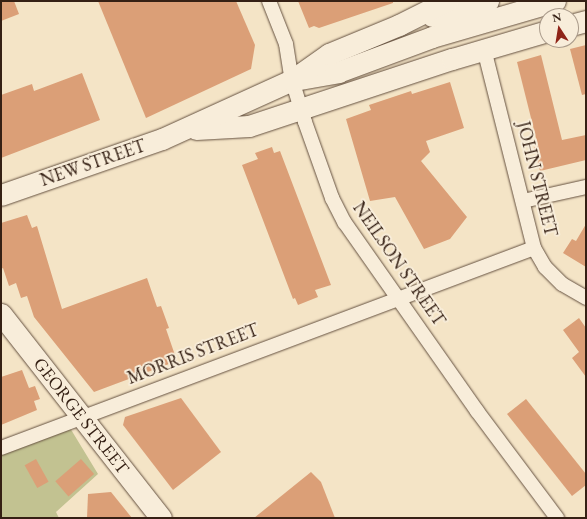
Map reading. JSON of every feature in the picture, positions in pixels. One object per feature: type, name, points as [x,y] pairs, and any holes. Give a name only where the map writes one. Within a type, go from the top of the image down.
[{"type":"main road","points":[[292,80],[329,54],[399,25],[447,1]]},
{"type":"main road","points":[[399,25],[488,1]]},
{"type":"main road","points":[[292,80],[338,72],[432,37],[555,1]]},
{"type":"main road","name":"NEW STREET","points":[[184,129],[249,126],[484,49],[539,33]]},
{"type":"main road","name":"NEW STREET","points":[[1,195],[121,155],[184,129],[292,80]]},
{"type":"main road","name":"GEORGE STREET","points":[[1,314],[160,518]]},
{"type":"street","name":"NEILSON STREET","points":[[269,1],[286,44],[292,80],[301,109],[332,198],[345,223],[399,297],[477,412],[557,518]]},
{"type":"street","name":"JOHN STREET","points":[[484,49],[534,248],[545,267],[562,284],[585,295]]},
{"type":"street","points":[[523,201],[586,187]]},
{"type":"street","name":"MORRIS STREET","points":[[1,448],[399,297],[534,248]]},
{"type":"green space","points":[[67,423],[98,474],[56,512],[59,518],[1,518],[1,448]]},
{"type":"building","points":[[1,1],[14,1],[19,14],[1,21]]},
{"type":"building","points":[[98,1],[236,1],[255,45],[251,69],[146,118]]},
{"type":"building","points":[[298,1],[393,1],[393,3],[319,28],[314,26],[309,28]]},
{"type":"building","points":[[586,45],[586,94],[582,95],[570,49],[579,48]]},
{"type":"building","points":[[541,55],[562,140],[586,135],[586,160],[540,171],[534,147],[538,146],[517,62]]},
{"type":"building","points":[[82,73],[100,120],[1,158],[1,95],[32,84],[34,91]]},
{"type":"building","points":[[450,82],[464,128],[426,141],[430,152],[421,161],[467,217],[450,239],[424,249],[395,197],[370,201],[346,119],[371,110],[369,105],[411,91],[412,94]]},
{"type":"building","points":[[272,147],[274,153],[280,151],[331,285],[315,290],[318,297],[298,305],[295,298],[293,299],[242,165],[258,159],[255,153]]},
{"type":"building","points":[[27,215],[32,228],[37,226],[62,309],[147,278],[157,307],[161,306],[169,328],[166,329],[177,361],[94,392],[34,317],[27,296],[21,298],[16,283],[9,286],[3,268],[1,269],[1,223]]},
{"type":"building","points":[[586,224],[586,267],[563,253],[572,239],[576,241]]},
{"type":"building","points":[[579,318],[586,328],[586,377],[572,358],[579,352],[563,330]]},
{"type":"building","points":[[22,370],[29,388],[35,386],[40,399],[34,401],[37,410],[1,425],[1,377]]},
{"type":"building","points":[[181,398],[221,452],[173,490],[123,425],[125,417]]},
{"type":"building","points":[[526,399],[586,474],[586,485],[572,496],[507,414]]},
{"type":"building","points":[[36,459],[49,482],[37,488],[25,465]]},
{"type":"building","points":[[81,459],[94,474],[68,496],[55,481]]},
{"type":"building","points":[[311,472],[321,482],[335,518],[254,518]]},
{"type":"building","points":[[111,492],[132,518],[87,518],[88,494]]}]
